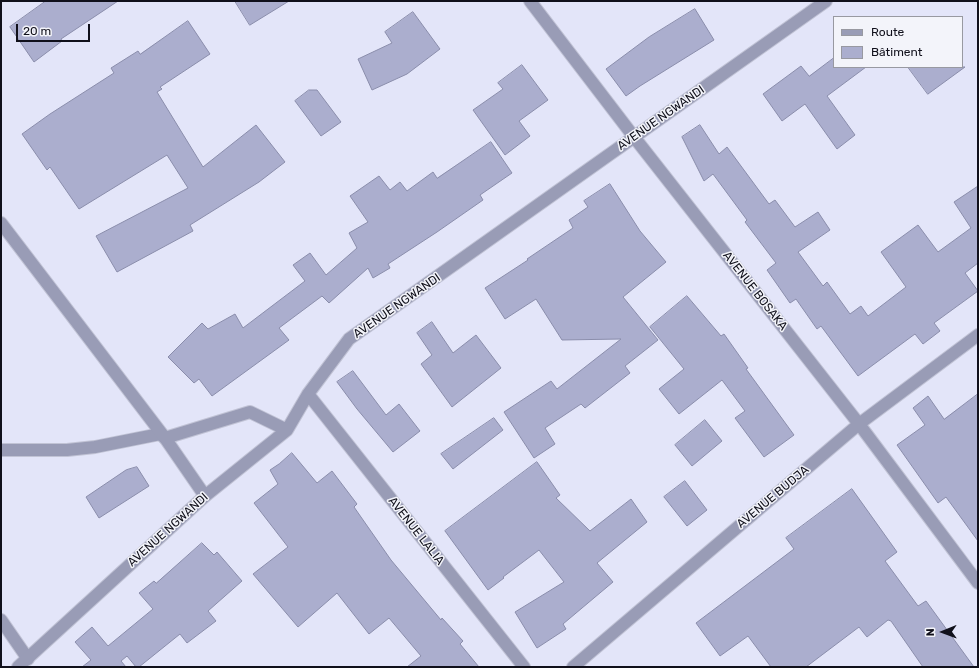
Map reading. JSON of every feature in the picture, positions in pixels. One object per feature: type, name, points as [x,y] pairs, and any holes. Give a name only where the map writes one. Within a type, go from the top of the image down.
[{"type":"street","name":"AVENUE BOSAKA","points":[[530,1],[634,138],[859,424],[978,583]]},
{"type":"street","name":"AVENUE NGWANDI","points":[[18,667],[31,663],[205,496],[287,430],[308,394],[349,339],[826,1]]},
{"type":"street","points":[[1,223],[165,438],[205,496]]},
{"type":"street","name":"AVENUE BUDJA","points":[[573,667],[859,424],[978,335]]},
{"type":"street","name":"AVENUE LALIA","points":[[308,394],[524,667]]},
{"type":"street","points":[[165,438],[250,412],[287,430]]},
{"type":"street","points":[[1,450],[67,450],[95,447],[160,434],[165,438]]},
{"type":"street","points":[[1,620],[31,663]]},
{"type":"building","points":[[46,1],[118,1],[61,39],[62,41],[34,62],[10,27]]},
{"type":"building","points":[[235,1],[289,1],[250,25]]},
{"type":"building","points":[[695,9],[714,40],[626,96],[606,69],[649,37]]},
{"type":"building","points":[[413,12],[440,49],[407,74],[372,90],[358,59],[392,43],[385,32]]},
{"type":"building","points":[[188,21],[210,54],[160,87],[162,89],[157,92],[203,167],[256,125],[285,162],[259,182],[190,225],[193,231],[117,272],[96,236],[188,188],[167,155],[79,209],[50,167],[47,170],[22,134],[114,73],[111,68],[138,51],[140,54]]},
{"type":"building","points":[[833,59],[833,68],[865,68],[827,96],[855,135],[837,149],[805,104],[782,121],[763,94],[801,66],[809,76]]},
{"type":"building","points":[[522,65],[548,100],[519,121],[530,136],[505,155],[473,110],[503,89],[498,83]]},
{"type":"building","points":[[965,67],[928,94],[909,68]]},
{"type":"building","points":[[309,90],[317,90],[341,122],[321,136],[295,101]]},
{"type":"building","points":[[700,125],[719,154],[727,147],[769,204],[775,200],[795,227],[818,212],[830,230],[798,252],[823,286],[827,282],[850,314],[861,306],[868,316],[906,287],[881,252],[918,225],[938,252],[971,228],[954,202],[978,186],[978,263],[965,273],[978,291],[934,323],[940,331],[923,344],[915,334],[858,376],[821,326],[817,329],[796,299],[790,303],[767,270],[776,263],[745,222],[747,220],[713,174],[704,181],[682,137]]},
{"type":"building","points":[[491,142],[512,173],[480,195],[483,200],[388,264],[390,268],[373,278],[368,268],[329,303],[322,296],[279,328],[289,340],[212,396],[199,379],[194,383],[168,357],[202,323],[208,329],[235,314],[243,328],[305,281],[293,265],[310,253],[326,275],[357,248],[349,233],[368,222],[350,196],[379,176],[390,190],[400,182],[407,191],[433,172],[437,178]]},
{"type":"building","points":[[610,184],[640,231],[666,262],[623,297],[658,340],[625,366],[630,373],[585,408],[581,404],[545,428],[555,444],[534,458],[504,412],[551,381],[557,389],[621,339],[562,340],[536,299],[505,319],[485,288],[573,228],[569,220],[588,207],[584,201]]},
{"type":"building","points":[[687,296],[721,336],[724,334],[748,368],[746,369],[794,435],[764,457],[735,418],[745,411],[722,380],[679,414],[659,389],[684,369],[650,327]]},
{"type":"building","points":[[432,322],[453,353],[476,335],[501,368],[452,407],[421,364],[432,355],[417,333]]},
{"type":"building","points":[[353,371],[386,415],[399,404],[420,431],[393,452],[357,409],[337,382]]},
{"type":"building","points":[[978,394],[978,541],[946,497],[938,503],[897,445],[925,425],[913,408],[928,396],[944,419]]},
{"type":"building","points":[[494,418],[503,430],[453,469],[441,454]]},
{"type":"building","points":[[705,420],[722,441],[692,466],[675,445]]},
{"type":"building","points":[[292,453],[317,483],[332,471],[357,504],[354,507],[391,560],[441,620],[442,618],[463,641],[460,644],[479,667],[407,667],[421,656],[389,618],[369,634],[337,593],[298,627],[253,574],[288,547],[254,503],[278,484],[270,470]]},
{"type":"building","points":[[537,462],[560,495],[556,498],[590,531],[631,499],[647,522],[597,563],[613,582],[563,624],[566,629],[537,648],[515,612],[564,582],[539,550],[488,590],[445,531]]},
{"type":"building","points":[[137,467],[149,486],[99,518],[86,497],[126,470]]},
{"type":"building","points":[[685,481],[707,510],[687,526],[664,497]]},
{"type":"building","points":[[852,489],[897,552],[885,561],[918,606],[926,601],[974,667],[923,667],[891,621],[888,620],[867,637],[859,627],[806,667],[771,667],[748,636],[720,656],[696,623],[794,549],[786,538]]},
{"type":"building","points":[[202,543],[214,555],[217,552],[242,581],[208,611],[216,621],[187,643],[180,634],[139,667],[136,667],[127,656],[121,661],[126,667],[82,667],[91,660],[75,642],[92,627],[108,646],[153,609],[139,593],[154,581],[156,583]]}]
